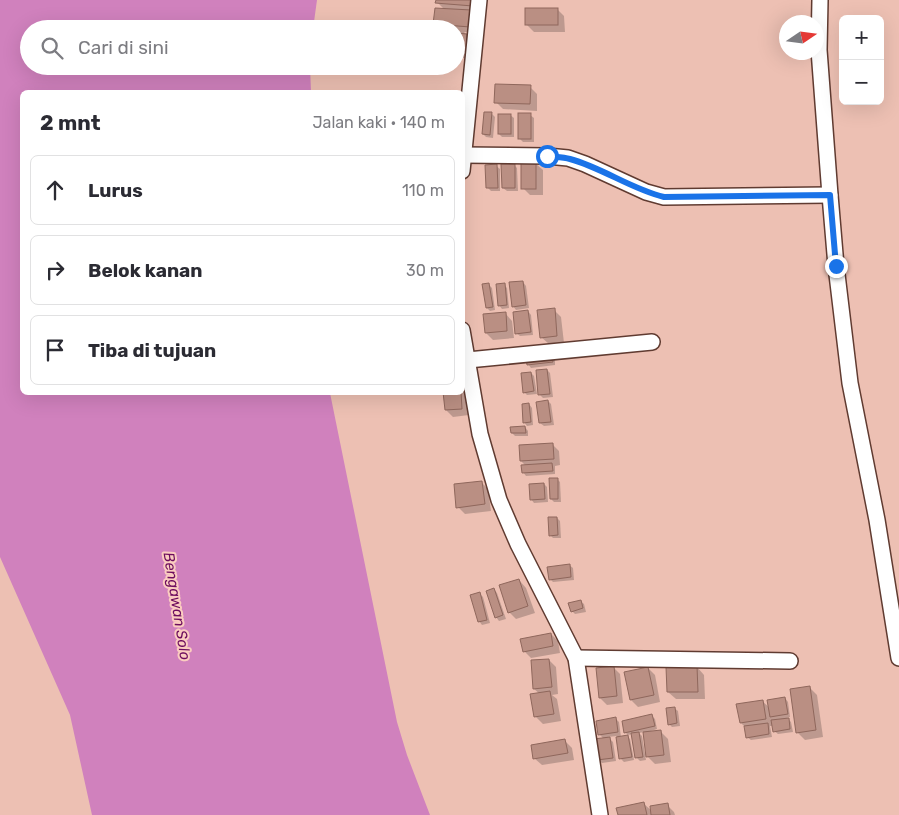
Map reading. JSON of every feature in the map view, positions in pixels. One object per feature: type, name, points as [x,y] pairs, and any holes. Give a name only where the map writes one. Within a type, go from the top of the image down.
[{"type":"street","points":[[465,144],[479,0]]},
{"type":"street","points":[[820,0],[819,50],[830,195],[836,266],[850,383],[877,520],[899,658]]},
{"type":"street","points":[[465,154],[568,158],[646,192],[664,197],[830,195]]},
{"type":"street","points":[[468,360],[652,342]]},
{"type":"street","points":[[465,345],[480,434],[499,500],[518,544],[576,658],[600,815]]},
{"type":"street","points":[[576,658],[790,661]]},
{"type":"water","name":"Bengawan Solo","points":[[0,0],[317,0],[314,20],[20,20],[20,75],[310,75],[311,90],[20,90],[20,395],[330,395],[397,722],[407,755],[430,815],[92,815],[70,715],[0,557]]},
{"type":"building","points":[[436,0],[473,0],[473,6],[435,3]]},
{"type":"building","points":[[435,8],[471,10],[470,27],[465,27],[465,20],[434,20]]},
{"type":"building","points":[[525,8],[558,8],[558,25],[525,25]]},
{"type":"building","points":[[465,34],[467,34],[465,52]]},
{"type":"building","points":[[495,84],[531,85],[530,104],[494,103]]},
{"type":"building","points":[[484,112],[492,112],[490,135],[482,134]]},
{"type":"building","points":[[518,113],[531,113],[531,139],[518,139]]},
{"type":"building","points":[[498,114],[511,114],[511,134],[498,134]]},
{"type":"building","points":[[521,162],[536,162],[536,189],[521,189]]},
{"type":"building","points":[[497,164],[498,188],[486,188],[485,165]]},
{"type":"building","points":[[501,164],[515,164],[515,188],[502,188]]},
{"type":"building","points":[[523,281],[526,305],[512,307],[509,282]]},
{"type":"building","points":[[489,283],[493,307],[486,308],[482,284]]},
{"type":"building","points":[[505,283],[507,305],[498,306],[496,284]]},
{"type":"building","points":[[555,308],[557,336],[540,338],[537,310]]},
{"type":"building","points":[[528,310],[531,332],[515,334],[513,312]]},
{"type":"building","points":[[506,312],[507,331],[485,333],[483,314]]},
{"type":"building","points":[[552,355],[553,362],[527,365],[526,358]]},
{"type":"building","points":[[547,369],[550,394],[538,395],[536,370]]},
{"type":"building","points":[[531,372],[534,391],[523,393],[521,373]]},
{"type":"building","points":[[443,395],[461,395],[462,409],[445,410]]},
{"type":"building","points":[[548,400],[551,422],[539,423],[536,402]]},
{"type":"building","points":[[529,403],[531,422],[523,423],[522,404]]},
{"type":"building","points":[[525,426],[526,433],[511,433],[510,427]]},
{"type":"building","points":[[553,443],[554,459],[520,461],[519,445]]},
{"type":"building","points":[[552,463],[553,471],[522,473],[521,465]]},
{"type":"building","points":[[549,478],[558,478],[558,499],[550,499]]},
{"type":"building","points":[[482,481],[485,504],[456,508],[454,484]]},
{"type":"building","points":[[544,483],[545,499],[530,500],[529,484]]},
{"type":"building","points":[[548,517],[557,517],[558,535],[549,536]]},
{"type":"building","points":[[570,564],[571,577],[549,580],[547,567]]},
{"type":"building","points":[[519,579],[528,606],[508,613],[499,585]]},
{"type":"building","points":[[494,588],[503,615],[495,618],[486,591]]},
{"type":"building","points":[[480,592],[487,620],[478,622],[470,595]]},
{"type":"building","points":[[581,600],[583,608],[571,612],[568,603]]},
{"type":"building","points":[[551,633],[553,646],[523,652],[520,639]]},
{"type":"building","points":[[549,659],[552,687],[533,689],[531,660]]},
{"type":"building","points":[[614,666],[617,696],[599,698],[596,668]]},
{"type":"building","points":[[697,666],[698,692],[667,692],[666,667]]},
{"type":"building","points":[[648,667],[654,695],[630,700],[624,672]]},
{"type":"building","points":[[810,686],[816,730],[796,733],[790,689]]},
{"type":"building","points":[[550,691],[554,714],[534,717],[530,694]]},
{"type":"building","points":[[785,697],[788,714],[770,717],[767,700]]},
{"type":"building","points":[[763,700],[766,719],[740,723],[736,704]]},
{"type":"building","points":[[675,707],[677,723],[668,725],[666,708]]},
{"type":"building","points":[[652,714],[655,726],[624,733],[622,721]]},
{"type":"building","points":[[616,717],[618,732],[598,735],[596,721]]},
{"type":"building","points":[[789,718],[790,729],[773,732],[771,720]]},
{"type":"building","points":[[768,723],[769,734],[746,738],[744,726]]},
{"type":"building","points":[[661,730],[664,755],[646,757],[643,732]]},
{"type":"building","points":[[639,732],[643,757],[635,758],[631,733]]},
{"type":"building","points":[[628,735],[632,757],[619,759],[616,737]]},
{"type":"building","points":[[610,737],[613,758],[597,760],[594,739]]},
{"type":"building","points":[[565,739],[568,753],[533,759],[531,745]]},
{"type":"building","points":[[644,802],[647,815],[618,815],[616,808]]},
{"type":"building","points":[[668,803],[670,815],[651,815],[650,806]]},
{"type":"route","points":[[547,156],[568,158],[646,192],[664,197],[830,195],[836,266]]}]
